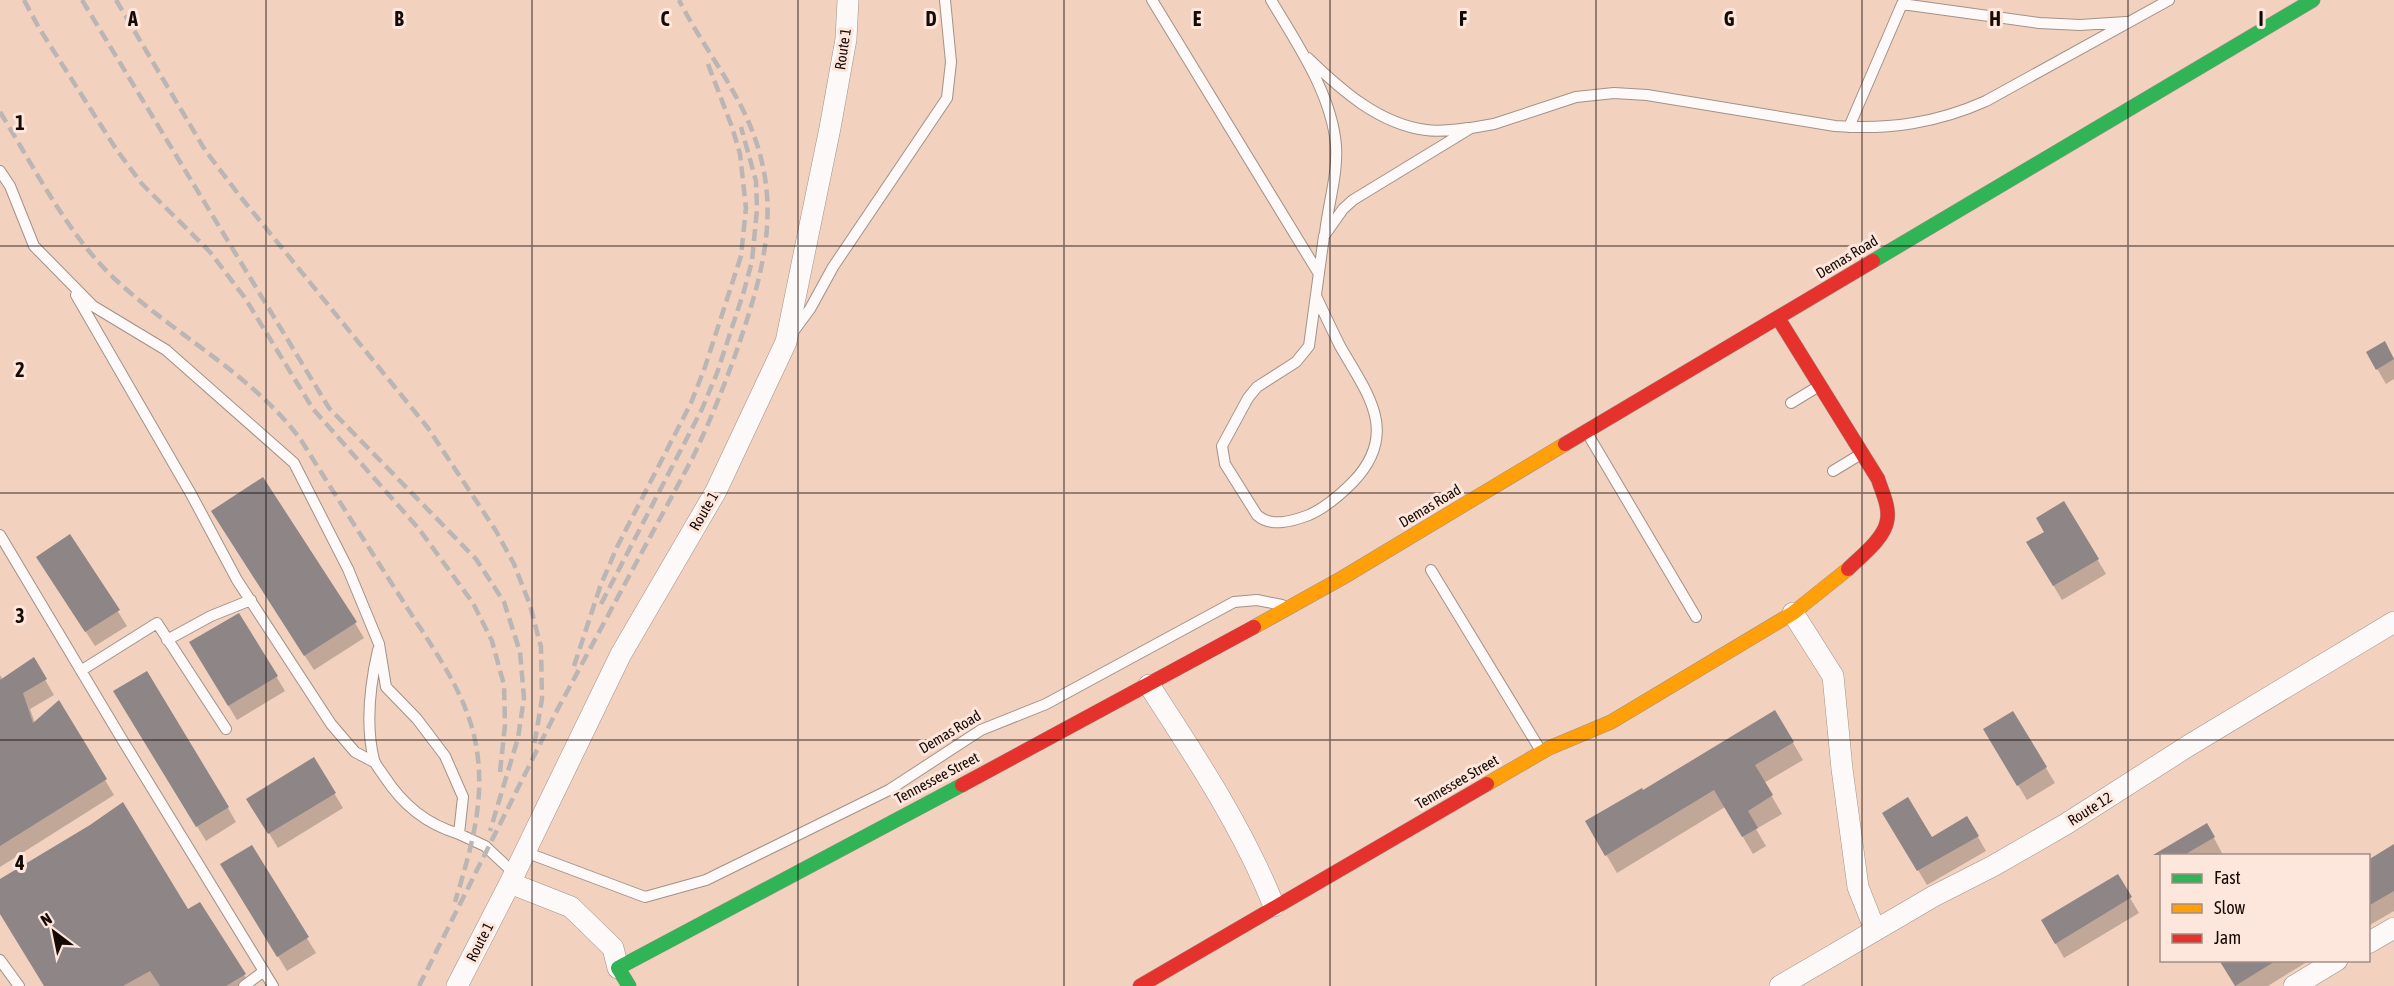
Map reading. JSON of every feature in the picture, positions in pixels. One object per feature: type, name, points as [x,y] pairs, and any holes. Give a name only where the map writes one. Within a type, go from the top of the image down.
[{"type":"street","name":"Route 1","points":[[457,986],[513,878],[621,654],[716,491],[786,342],[830,128],[846,39],[848,0]]},
{"type":"street","name":"Demas Road","points":[[1291,607],[2313,0]]},
{"type":"street","name":"Tennessee Street","points":[[1140,986],[1274,906],[1542,753],[1611,722],[1793,613],[1824,590],[1871,548],[1887,522],[1886,502],[1878,479],[1778,318]]},
{"type":"street","name":"Tennessee Street","points":[[618,968],[1291,607]]},
{"type":"street","points":[[1793,613],[1833,676],[1842,769],[1858,887],[1875,930]]},
{"type":"street","name":"Route 12","points":[[1780,986],[1875,930],[2066,824],[2394,622]]},
{"type":"street","points":[[1149,685],[1221,798],[1252,854],[1274,906]]},
{"type":"street","points":[[513,878],[571,907],[614,948],[618,968],[629,986]]},
{"type":"street","points":[[2370,942],[2394,928]]},
{"type":"street","points":[[2294,986],[2334,962]]},
{"type":"lane","points":[[786,342],[810,309],[832,267],[924,135],[947,98],[951,62],[945,0]]},
{"type":"lane","points":[[1152,0],[1319,274]]},
{"type":"lane","points":[[1271,0],[1303,53],[1329,114],[1336,147],[1309,346],[1296,362],[1257,387],[1248,398],[1222,446],[1225,464],[1257,515],[1263,521],[1270,523],[1291,520],[1314,512],[1346,489],[1366,466],[1374,442],[1375,411],[1370,396],[1316,296]]},
{"type":"lane","points":[[1303,53],[1347,94],[1397,123],[1427,130],[1471,128],[1494,124],[1576,97],[1596,93],[1647,95],[1849,127],[1895,127],[1930,122],[1959,114],[2165,1]]},
{"type":"lane","points":[[1849,127],[1902,4],[2039,23],[2080,25],[2131,21]]},
{"type":"lane","points":[[1324,236],[1343,209],[1353,200],[1471,128]]},
{"type":"lane","points":[[0,171],[10,186],[34,246],[93,306],[166,350],[294,463],[348,569],[380,644],[386,687],[417,719],[445,756],[463,797],[459,834]]},
{"type":"lane","points":[[69,281],[191,494],[237,580],[332,724],[355,752],[374,762]]},
{"type":"lane","points":[[1791,403],[1820,385]]},
{"type":"lane","points":[[1586,431],[1696,617]]},
{"type":"lane","points":[[1833,471],[1863,453]]},
{"type":"lane","points":[[0,535],[273,986]]},
{"type":"lane","points":[[1431,570],[1542,753]]},
{"type":"lane","points":[[167,640],[212,615],[251,600]]},
{"type":"lane","name":"Demas Road","points":[[525,852],[645,897],[706,880],[889,790],[981,730],[1046,704],[1234,602],[1257,600],[1291,607]]},
{"type":"lane","points":[[82,670],[156,623],[226,729]]},
{"type":"lane","points":[[380,644],[370,684],[370,720],[374,762],[394,792],[418,816],[485,846],[513,878]]},
{"type":"lane","points":[[0,960],[19,986]]},
{"type":"lane","points":[[244,986],[264,971]]},
{"type":"shaded area","points":[[0,0],[2394,0],[2394,986],[0,986]]},
{"type":"building","points":[[2385,341],[2394,359],[2376,370],[2366,352]]},
{"type":"building","points":[[263,477],[357,622],[304,656],[211,511]]},
{"type":"building","points":[[2064,501],[2099,559],[2053,586],[2026,542],[2044,532],[2036,518]]},
{"type":"building","points":[[70,534],[120,610],[85,632],[36,557]]},
{"type":"building","points":[[239,613],[278,676],[228,706],[189,642]]},
{"type":"building","points":[[34,657],[47,679],[23,693],[33,723],[59,700],[107,779],[0,846],[0,680]]},
{"type":"building","points":[[147,671],[229,807],[196,827],[113,691]]},
{"type":"building","points":[[1775,710],[1794,742],[1755,765],[1773,795],[1748,811],[1758,828],[1742,837],[1714,790],[1605,856],[1585,821],[1642,788],[1643,790]]},
{"type":"building","points":[[2013,711],[2047,767],[2017,786],[1983,729]]},
{"type":"building","points":[[314,757],[336,793],[268,834],[246,799]]},
{"type":"building","points":[[1908,797],[1932,837],[1967,816],[1979,836],[1917,871],[1882,813]]},
{"type":"building","points":[[123,802],[188,909],[200,902],[246,974],[226,986],[160,986],[150,971],[123,986],[44,986],[0,914],[0,879],[90,825]]},
{"type":"building","points":[[2207,823],[2215,837],[2186,854],[2153,855]]},
{"type":"building","points":[[2394,844],[2394,891],[2370,905],[2370,859]]},
{"type":"building","points":[[252,845],[309,937],[277,957],[220,864]]},
{"type":"building","points":[[2118,874],[2132,897],[2055,944],[2041,920]]},
{"type":"building","points":[[2220,962],[2274,962],[2235,986]]},
{"type":"railway","points":[[24,0],[39,28],[116,149],[142,184],[210,252],[245,298],[313,409],[419,529],[473,603],[492,641],[504,685],[505,725],[500,772]]},
{"type":"railway","points":[[82,0],[329,408],[476,559],[504,602],[520,652],[524,698],[518,738],[490,831]]},
{"type":"railway","points":[[116,0],[205,150],[428,428],[496,531],[514,564],[530,605],[541,647],[542,699],[534,746]]},
{"type":"railway","points":[[419,986],[554,716],[693,457],[731,366],[758,281],[767,229],[765,177],[759,151],[741,107],[679,0]]},
{"type":"railway","points":[[574,666],[600,587],[617,547],[691,403],[741,256],[746,208],[740,154],[706,59]]},
{"type":"railway","points":[[0,112],[53,201],[99,263],[139,300],[260,395],[301,440],[447,671],[473,730],[479,771],[475,828],[455,902]]},
{"type":"railway","points":[[601,604],[702,409],[717,373],[744,291],[752,261],[757,209],[756,181],[741,127]]},
{"type":"traffic: fast","points":[[1873,261],[2313,0]]},
{"type":"traffic: fast","points":[[629,986],[618,968],[962,785]]},
{"type":"traffic: slow","points":[[1254,627],[1342,578],[1565,444]]},
{"type":"traffic: slow","points":[[1487,784],[1549,748],[1611,722],[1793,613],[1848,569]]},
{"type":"traffic: jam","points":[[1565,444],[1873,261]]},
{"type":"traffic: jam","points":[[1778,318],[1878,479],[1885,500],[1888,516],[1885,528],[1871,547],[1848,569]]},
{"type":"traffic: jam","points":[[962,785],[1254,627]]},
{"type":"traffic: jam","points":[[1140,986],[1487,784]]}]
